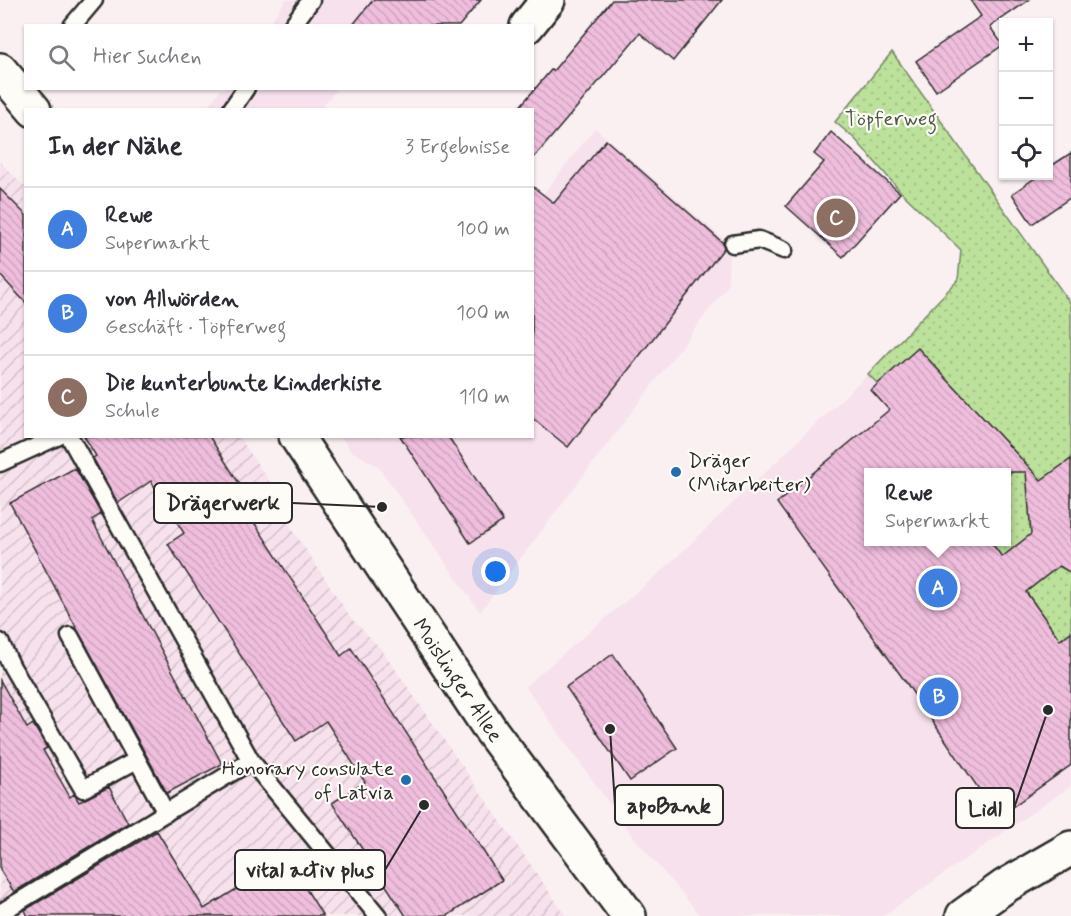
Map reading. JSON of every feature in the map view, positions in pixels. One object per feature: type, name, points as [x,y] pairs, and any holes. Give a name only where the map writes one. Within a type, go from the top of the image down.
[{"type":"main road","points":[[529,24],[548,0]]},
{"type":"main road","points":[[12,74],[33,108]]},
{"type":"main road","name":"Moislinger Allee","points":[[297,438],[486,724],[629,916]]},
{"type":"main road","points":[[963,916],[1005,886],[1071,848]]},
{"type":"lane","points":[[74,24],[94,0]]},
{"type":"lane","points":[[293,24],[311,0]]},
{"type":"lane","points":[[232,108],[245,90]]},
{"type":"lane","points":[[733,244],[759,240],[784,250]]},
{"type":"lane","points":[[0,463],[55,438]]},
{"type":"lane","points":[[70,438],[251,761],[378,916]]},
{"type":"lane","points":[[70,636],[166,813]]},
{"type":"lane","points":[[0,642],[6,670],[83,789],[137,760]]},
{"type":"lane","points":[[0,913],[251,761]]},
{"type":"shaded area","points":[[286,0],[404,0],[386,24],[268,24]]},
{"type":"shaded area","points":[[220,90],[336,90],[321,108],[207,108]]},
{"type":"shaded area","points":[[595,128],[729,244],[728,285],[480,612],[378,466],[351,451],[342,438],[534,438],[534,206]]},
{"type":"shaded area","points":[[0,162],[24,186],[24,438],[240,438],[276,491],[292,529],[351,618],[382,650],[566,916],[0,916]]},
{"type":"shaded area","points":[[918,348],[1024,463],[1011,474],[1011,468],[864,468],[864,546],[994,546],[1060,640],[1071,632],[1071,786],[883,916],[701,916],[631,834],[525,686],[664,569],[868,374],[878,383]]},
{"type":"green space","name":"Töpferweg","points":[[892,52],[1071,304],[1071,632],[1060,640],[994,546],[1011,546],[1011,474],[1024,463],[918,349],[878,384],[868,374],[958,280],[961,250],[901,192],[855,139],[835,122]]},
{"type":"building","points":[[373,0],[481,0],[461,24],[354,24]]},
{"type":"building","points":[[612,0],[722,0],[673,61],[640,33],[534,158],[534,108],[519,108],[551,70],[553,71]]},
{"type":"building","points":[[970,0],[1029,0],[1003,18],[999,18],[999,21],[990,27],[999,39],[999,48],[936,91],[916,61],[981,16]]},
{"type":"building","points":[[831,132],[900,193],[843,257],[786,206],[824,162],[814,154]]},
{"type":"building","points":[[606,140],[723,243],[724,248],[568,447],[534,420],[534,188],[554,203]]},
{"type":"building","points":[[1071,153],[1071,197],[1032,224],[1012,194],[1032,180],[1053,180],[1053,165]]},
{"type":"building","points":[[0,189],[24,213],[24,301],[0,275]]},
{"type":"building","points":[[918,348],[1041,480],[1071,459],[1071,573],[1059,566],[1026,592],[1060,640],[1071,632],[1071,765],[998,817],[907,684],[777,503],[889,410],[871,390]]},
{"type":"building","points":[[85,438],[210,438],[246,494],[239,499],[341,656],[351,648],[502,880],[447,916],[406,916],[332,803],[365,782],[326,721],[296,741],[168,544],[184,533],[151,481],[118,503],[93,458],[96,456]]},
{"type":"building","points":[[401,438],[449,438],[503,521],[470,543]]},
{"type":"building","points":[[75,468],[101,514],[92,520],[222,764],[167,793],[10,503]]},
{"type":"building","points":[[613,654],[677,748],[630,781],[566,687]]},
{"type":"building","points":[[0,680],[27,728],[33,724],[47,748],[43,750],[70,797],[74,794],[79,802],[109,787],[128,823],[14,892],[0,870]]},
{"type":"building","points":[[157,831],[204,909],[287,858],[323,916],[28,916],[25,910]]},
{"type":"place","name":"Die kunterbunte Kinderkiste","points":[[836,218]]},
{"type":"place","name":"Dräger (Mitarbeiter)","points":[[676,472]]},
{"type":"place","name":"Drägerwerk","points":[[382,507]]},
{"type":"place","name":"Rewe","points":[[938,588]]},
{"type":"place","name":"von Allwörden","points":[[939,697]]},
{"type":"place","name":"Lidl","points":[[1048,710]]},
{"type":"place","name":"apoBank","points":[[610,729]]},
{"type":"place","name":"Honorary consulate of Latvia","points":[[406,780]]},
{"type":"place","name":"vital activ plus","points":[[424,805]]}]
